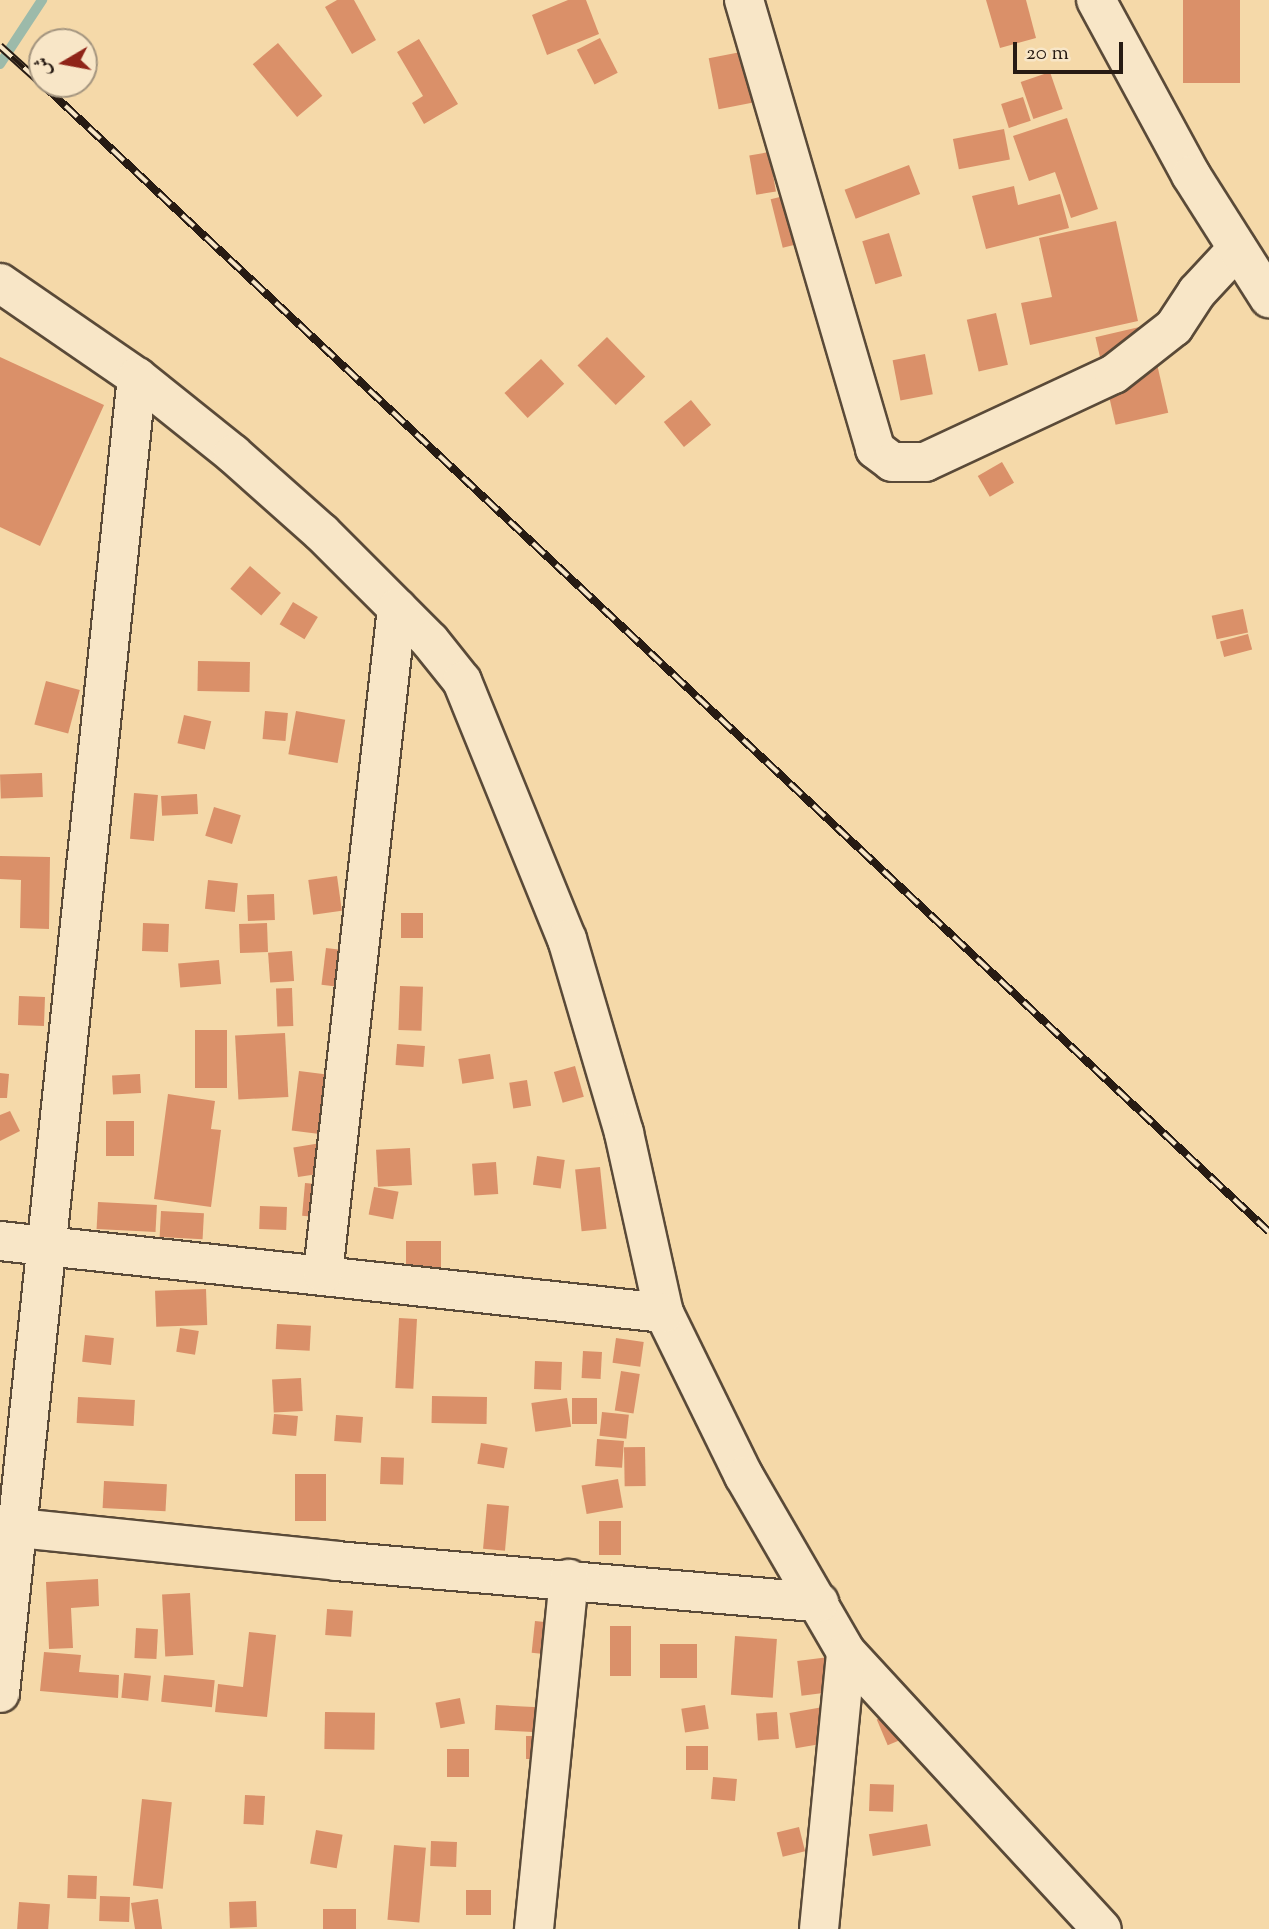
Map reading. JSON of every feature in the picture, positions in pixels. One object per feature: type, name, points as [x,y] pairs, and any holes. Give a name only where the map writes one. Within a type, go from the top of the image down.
[{"type":"street","points":[[744,0],[874,449],[892,462],[925,462],[1114,374],[1174,327],[1197,292],[1237,249]]},
{"type":"street","points":[[1096,0],[1191,175],[1269,298]]},
{"type":"street","points":[[0,282],[137,377],[311,523],[397,608],[462,681],[567,939],[624,1133],[664,1313],[744,1476],[846,1652],[1102,1929]]},
{"type":"street","points":[[0,1693],[9,1527],[47,1247],[137,377]]},
{"type":"street","points":[[323,1273],[397,608]]},
{"type":"street","points":[[0,1241],[323,1273],[664,1313]]},
{"type":"street","points":[[9,1527],[336,1561],[819,1602]]},
{"type":"street","points":[[534,1929],[569,1579]]},
{"type":"street","points":[[819,1929],[846,1652]]},
{"type":"building","points":[[337,0],[354,0],[376,40],[352,54],[325,7]]},
{"type":"building","points":[[568,0],[586,0],[599,34],[547,55],[532,15]]},
{"type":"building","points":[[986,0],[1026,0],[1036,38],[1000,48]]},
{"type":"building","points":[[1183,0],[1240,0],[1240,83],[1183,83]]},
{"type":"building","points":[[600,38],[618,73],[595,85],[577,50]]},
{"type":"building","points":[[419,39],[458,104],[424,124],[412,103],[423,96],[397,52]]},
{"type":"building","points":[[278,43],[322,96],[297,117],[253,64]]},
{"type":"building","points":[[746,51],[756,102],[719,109],[709,58]]},
{"type":"building","points":[[1050,72],[1063,109],[1033,119],[1021,82]]},
{"type":"building","points":[[1023,97],[1031,121],[1009,128],[1001,104]]},
{"type":"building","points":[[1067,118],[1098,209],[1071,218],[1055,172],[1029,181],[1013,136]]},
{"type":"building","points":[[1004,129],[1010,159],[959,169],[953,139]]},
{"type":"building","points":[[769,152],[776,191],[756,195],[749,155]]},
{"type":"building","points":[[909,165],[920,194],[856,219],[845,190]]},
{"type":"building","points":[[1014,186],[1018,205],[1060,194],[1069,228],[986,249],[972,196]]},
{"type":"building","points":[[792,194],[804,243],[783,248],[771,199]]},
{"type":"building","points":[[1116,221],[1138,321],[1030,345],[1021,303],[1052,297],[1039,238]]},
{"type":"building","points":[[889,233],[902,276],[875,284],[862,241]]},
{"type":"building","points":[[996,313],[1008,365],[979,371],[967,320]]},
{"type":"building","points":[[1148,325],[1168,413],[1116,425],[1095,337]]},
{"type":"building","points":[[607,337],[645,377],[616,405],[578,365]]},
{"type":"building","points":[[925,354],[933,394],[900,401],[893,360]]},
{"type":"building","points":[[0,357],[104,405],[40,546],[0,527]]},
{"type":"building","points":[[541,359],[564,384],[528,418],[504,393]]},
{"type":"building","points":[[691,400],[711,425],[684,447],[664,422]]},
{"type":"building","points":[[1002,462],[1014,483],[990,497],[978,476]]},
{"type":"building","points":[[250,566],[281,593],[261,616],[230,589]]},
{"type":"building","points":[[293,602],[318,617],[304,639],[280,624]]},
{"type":"building","points":[[1243,609],[1248,632],[1217,639],[1212,616]]},
{"type":"building","points":[[1248,634],[1252,649],[1224,657],[1220,642]]},
{"type":"building","points":[[198,661],[250,662],[249,692],[197,691]]},
{"type":"building","points":[[46,681],[80,690],[68,734],[34,724]]},
{"type":"building","points":[[265,711],[288,713],[285,741],[263,739]]},
{"type":"building","points":[[296,711],[345,720],[338,763],[288,754]]},
{"type":"building","points":[[184,715],[211,721],[205,750],[177,743]]},
{"type":"building","points":[[42,773],[43,797],[1,798],[0,774]]},
{"type":"building","points":[[134,793],[158,795],[154,841],[130,839]]},
{"type":"building","points":[[197,794],[198,814],[162,816],[161,796]]},
{"type":"building","points":[[214,807],[241,815],[232,844],[205,836]]},
{"type":"building","points":[[0,856],[50,857],[49,929],[20,928],[21,880],[0,879]]},
{"type":"building","points":[[337,876],[342,911],[313,915],[308,880]]},
{"type":"building","points":[[208,880],[238,883],[235,912],[205,909]]},
{"type":"building","points":[[274,894],[275,920],[248,921],[247,895]]},
{"type":"building","points":[[401,913],[423,913],[423,938],[401,938]]},
{"type":"building","points":[[143,923],[169,924],[168,952],[142,951]]},
{"type":"building","points":[[267,923],[268,952],[240,953],[239,924]]},
{"type":"building","points":[[326,948],[351,951],[346,988],[321,985]]},
{"type":"building","points":[[292,951],[294,981],[270,983],[268,953]]},
{"type":"building","points":[[219,960],[221,984],[180,987],[178,964]]},
{"type":"building","points":[[400,986],[423,987],[421,1031],[398,1030]]},
{"type":"building","points":[[292,988],[293,1026],[277,1027],[276,989]]},
{"type":"building","points":[[19,996],[45,997],[44,1026],[18,1025]]},
{"type":"building","points":[[195,1030],[227,1030],[227,1088],[195,1088]]},
{"type":"building","points":[[285,1033],[288,1097],[238,1100],[235,1036]]},
{"type":"building","points":[[397,1044],[425,1046],[423,1067],[396,1065]]},
{"type":"building","points":[[490,1054],[494,1079],[462,1084],[458,1059]]},
{"type":"building","points":[[575,1066],[584,1097],[563,1103],[554,1072]]},
{"type":"building","points":[[299,1071],[325,1074],[317,1134],[292,1131]]},
{"type":"building","points":[[0,1073],[9,1074],[7,1098],[0,1098]]},
{"type":"building","points":[[140,1074],[141,1093],[113,1094],[112,1075]]},
{"type":"building","points":[[527,1080],[531,1106],[513,1108],[509,1083]]},
{"type":"building","points":[[168,1094],[215,1101],[211,1129],[221,1130],[211,1207],[154,1199]]},
{"type":"building","points":[[10,1111],[20,1131],[0,1141],[0,1115]]},
{"type":"building","points":[[106,1121],[134,1121],[134,1156],[106,1156]]},
{"type":"building","points":[[321,1143],[326,1173],[298,1177],[293,1147]]},
{"type":"building","points":[[410,1148],[412,1185],[378,1187],[376,1150]]},
{"type":"building","points":[[537,1156],[565,1160],[561,1189],[533,1185]]},
{"type":"building","points":[[496,1162],[498,1194],[474,1196],[472,1164]]},
{"type":"building","points":[[600,1167],[606,1229],[582,1231],[575,1170]]},
{"type":"building","points":[[305,1183],[330,1185],[327,1218],[302,1216]]},
{"type":"building","points":[[374,1187],[399,1192],[393,1219],[369,1214]]},
{"type":"building","points":[[98,1202],[157,1205],[156,1232],[97,1229]]},
{"type":"building","points":[[260,1206],[287,1207],[286,1230],[259,1229]]},
{"type":"building","points":[[161,1211],[204,1213],[203,1239],[160,1237]]},
{"type":"building","points":[[406,1241],[441,1241],[441,1268],[406,1268]]},
{"type":"building","points":[[206,1289],[207,1325],[156,1327],[155,1291]]},
{"type":"building","points":[[399,1318],[417,1319],[413,1389],[395,1388]]},
{"type":"building","points":[[277,1324],[311,1326],[310,1351],[276,1349]]},
{"type":"building","points":[[180,1328],[199,1331],[195,1355],[176,1352]]},
{"type":"building","points":[[85,1335],[114,1338],[111,1365],[82,1362]]},
{"type":"building","points":[[616,1338],[644,1342],[640,1367],[613,1363]]},
{"type":"building","points":[[583,1351],[602,1352],[601,1379],[582,1378]]},
{"type":"building","points":[[535,1361],[562,1362],[561,1390],[534,1389]]},
{"type":"building","points":[[621,1371],[640,1374],[634,1413],[615,1411]]},
{"type":"building","points":[[301,1378],[303,1411],[274,1412],[272,1380]]},
{"type":"building","points":[[432,1396],[487,1397],[487,1424],[432,1423]]},
{"type":"building","points":[[78,1397],[135,1400],[134,1426],[77,1423]]},
{"type":"building","points":[[567,1398],[571,1427],[535,1432],[531,1403]]},
{"type":"building","points":[[572,1398],[597,1398],[597,1424],[572,1424]]},
{"type":"building","points":[[602,1412],[629,1415],[626,1439],[599,1436]]},
{"type":"building","points":[[274,1414],[298,1416],[296,1436],[272,1434]]},
{"type":"building","points":[[336,1415],[363,1417],[361,1443],[334,1441]]},
{"type":"building","points":[[597,1439],[624,1441],[622,1468],[595,1466]]},
{"type":"building","points":[[481,1443],[508,1448],[504,1468],[477,1464]]},
{"type":"building","points":[[624,1447],[645,1447],[646,1486],[625,1486]]},
{"type":"building","points":[[381,1457],[404,1458],[403,1485],[380,1484]]},
{"type":"building","points":[[295,1474],[326,1474],[326,1521],[295,1521]]},
{"type":"building","points":[[618,1479],[623,1508],[587,1514],[582,1485]]},
{"type":"building","points":[[104,1481],[167,1484],[166,1511],[103,1508]]},
{"type":"building","points":[[487,1504],[509,1506],[505,1551],[483,1549]]},
{"type":"building","points":[[599,1521],[621,1521],[621,1555],[599,1555]]},
{"type":"building","points":[[98,1579],[99,1606],[71,1608],[73,1648],[49,1649],[46,1582]]},
{"type":"building","points":[[190,1593],[193,1655],[165,1656],[162,1594]]},
{"type":"building","points":[[327,1609],[353,1611],[351,1637],[325,1635]]},
{"type":"building","points":[[535,1621],[564,1624],[560,1656],[532,1653]]},
{"type":"building","points":[[610,1626],[631,1626],[631,1676],[610,1676]]},
{"type":"building","points":[[136,1628],[158,1629],[156,1659],[134,1658]]},
{"type":"building","points":[[249,1632],[276,1635],[267,1717],[215,1712],[218,1684],[243,1687]]},
{"type":"building","points":[[735,1636],[777,1639],[773,1698],[731,1695]]},
{"type":"building","points":[[660,1644],[697,1644],[697,1678],[660,1678]]},
{"type":"building","points":[[44,1652],[81,1655],[79,1672],[119,1675],[118,1698],[40,1691]]},
{"type":"building","points":[[829,1657],[833,1692],[802,1696],[797,1661]]},
{"type":"building","points":[[124,1673],[151,1676],[148,1701],[121,1698]]},
{"type":"building","points":[[164,1675],[215,1680],[212,1707],[161,1702]]},
{"type":"building","points":[[460,1698],[465,1724],[440,1728],[435,1703]]},
{"type":"building","points":[[496,1705],[549,1708],[548,1733],[495,1730]]},
{"type":"building","points":[[705,1705],[709,1729],[685,1732],[681,1709]]},
{"type":"building","points":[[823,1707],[829,1742],[796,1748],[790,1713]]},
{"type":"building","points":[[897,1711],[908,1737],[888,1745],[877,1720]]},
{"type":"building","points":[[325,1712],[375,1713],[374,1750],[324,1749]]},
{"type":"building","points":[[777,1712],[779,1739],[758,1740],[756,1713]]},
{"type":"building","points":[[526,1736],[549,1736],[549,1759],[526,1759]]},
{"type":"building","points":[[686,1746],[708,1746],[708,1770],[686,1770]]},
{"type":"building","points":[[447,1749],[469,1749],[469,1777],[447,1777]]},
{"type":"building","points":[[713,1777],[737,1779],[735,1801],[711,1799]]},
{"type":"building","points":[[870,1784],[894,1785],[893,1812],[869,1811]]},
{"type":"building","points":[[245,1795],[265,1796],[263,1825],[243,1824]]},
{"type":"building","points":[[142,1799],[172,1802],[163,1889],[133,1886]]},
{"type":"building","points":[[927,1824],[931,1846],[873,1856],[869,1834]]},
{"type":"building","points":[[799,1827],[805,1851],[783,1857],[777,1833]]},
{"type":"building","points":[[316,1830],[343,1835],[337,1868],[310,1863]]},
{"type":"building","points":[[431,1841],[457,1842],[456,1867],[430,1866]]},
{"type":"building","points":[[394,1845],[426,1848],[419,1923],[387,1920]]},
{"type":"building","points":[[68,1875],[97,1876],[96,1899],[67,1898]]},
{"type":"building","points":[[466,1890],[491,1890],[491,1915],[466,1915]]},
{"type":"building","points":[[100,1896],[130,1897],[129,1922],[99,1921]]},
{"type":"building","points":[[158,1899],[162,1929],[135,1929],[131,1903]]},
{"type":"building","points":[[256,1901],[257,1927],[230,1928],[229,1902]]},
{"type":"building","points":[[19,1902],[50,1904],[48,1929],[17,1929]]},
{"type":"building","points":[[323,1909],[356,1909],[356,1929],[323,1929]]},
{"type":"waterway","points":[[0,64],[42,0]]},
{"type":"railway","points":[[0,46],[28,71]]},
{"type":"railway","points":[[57,98],[1269,1232]]}]
